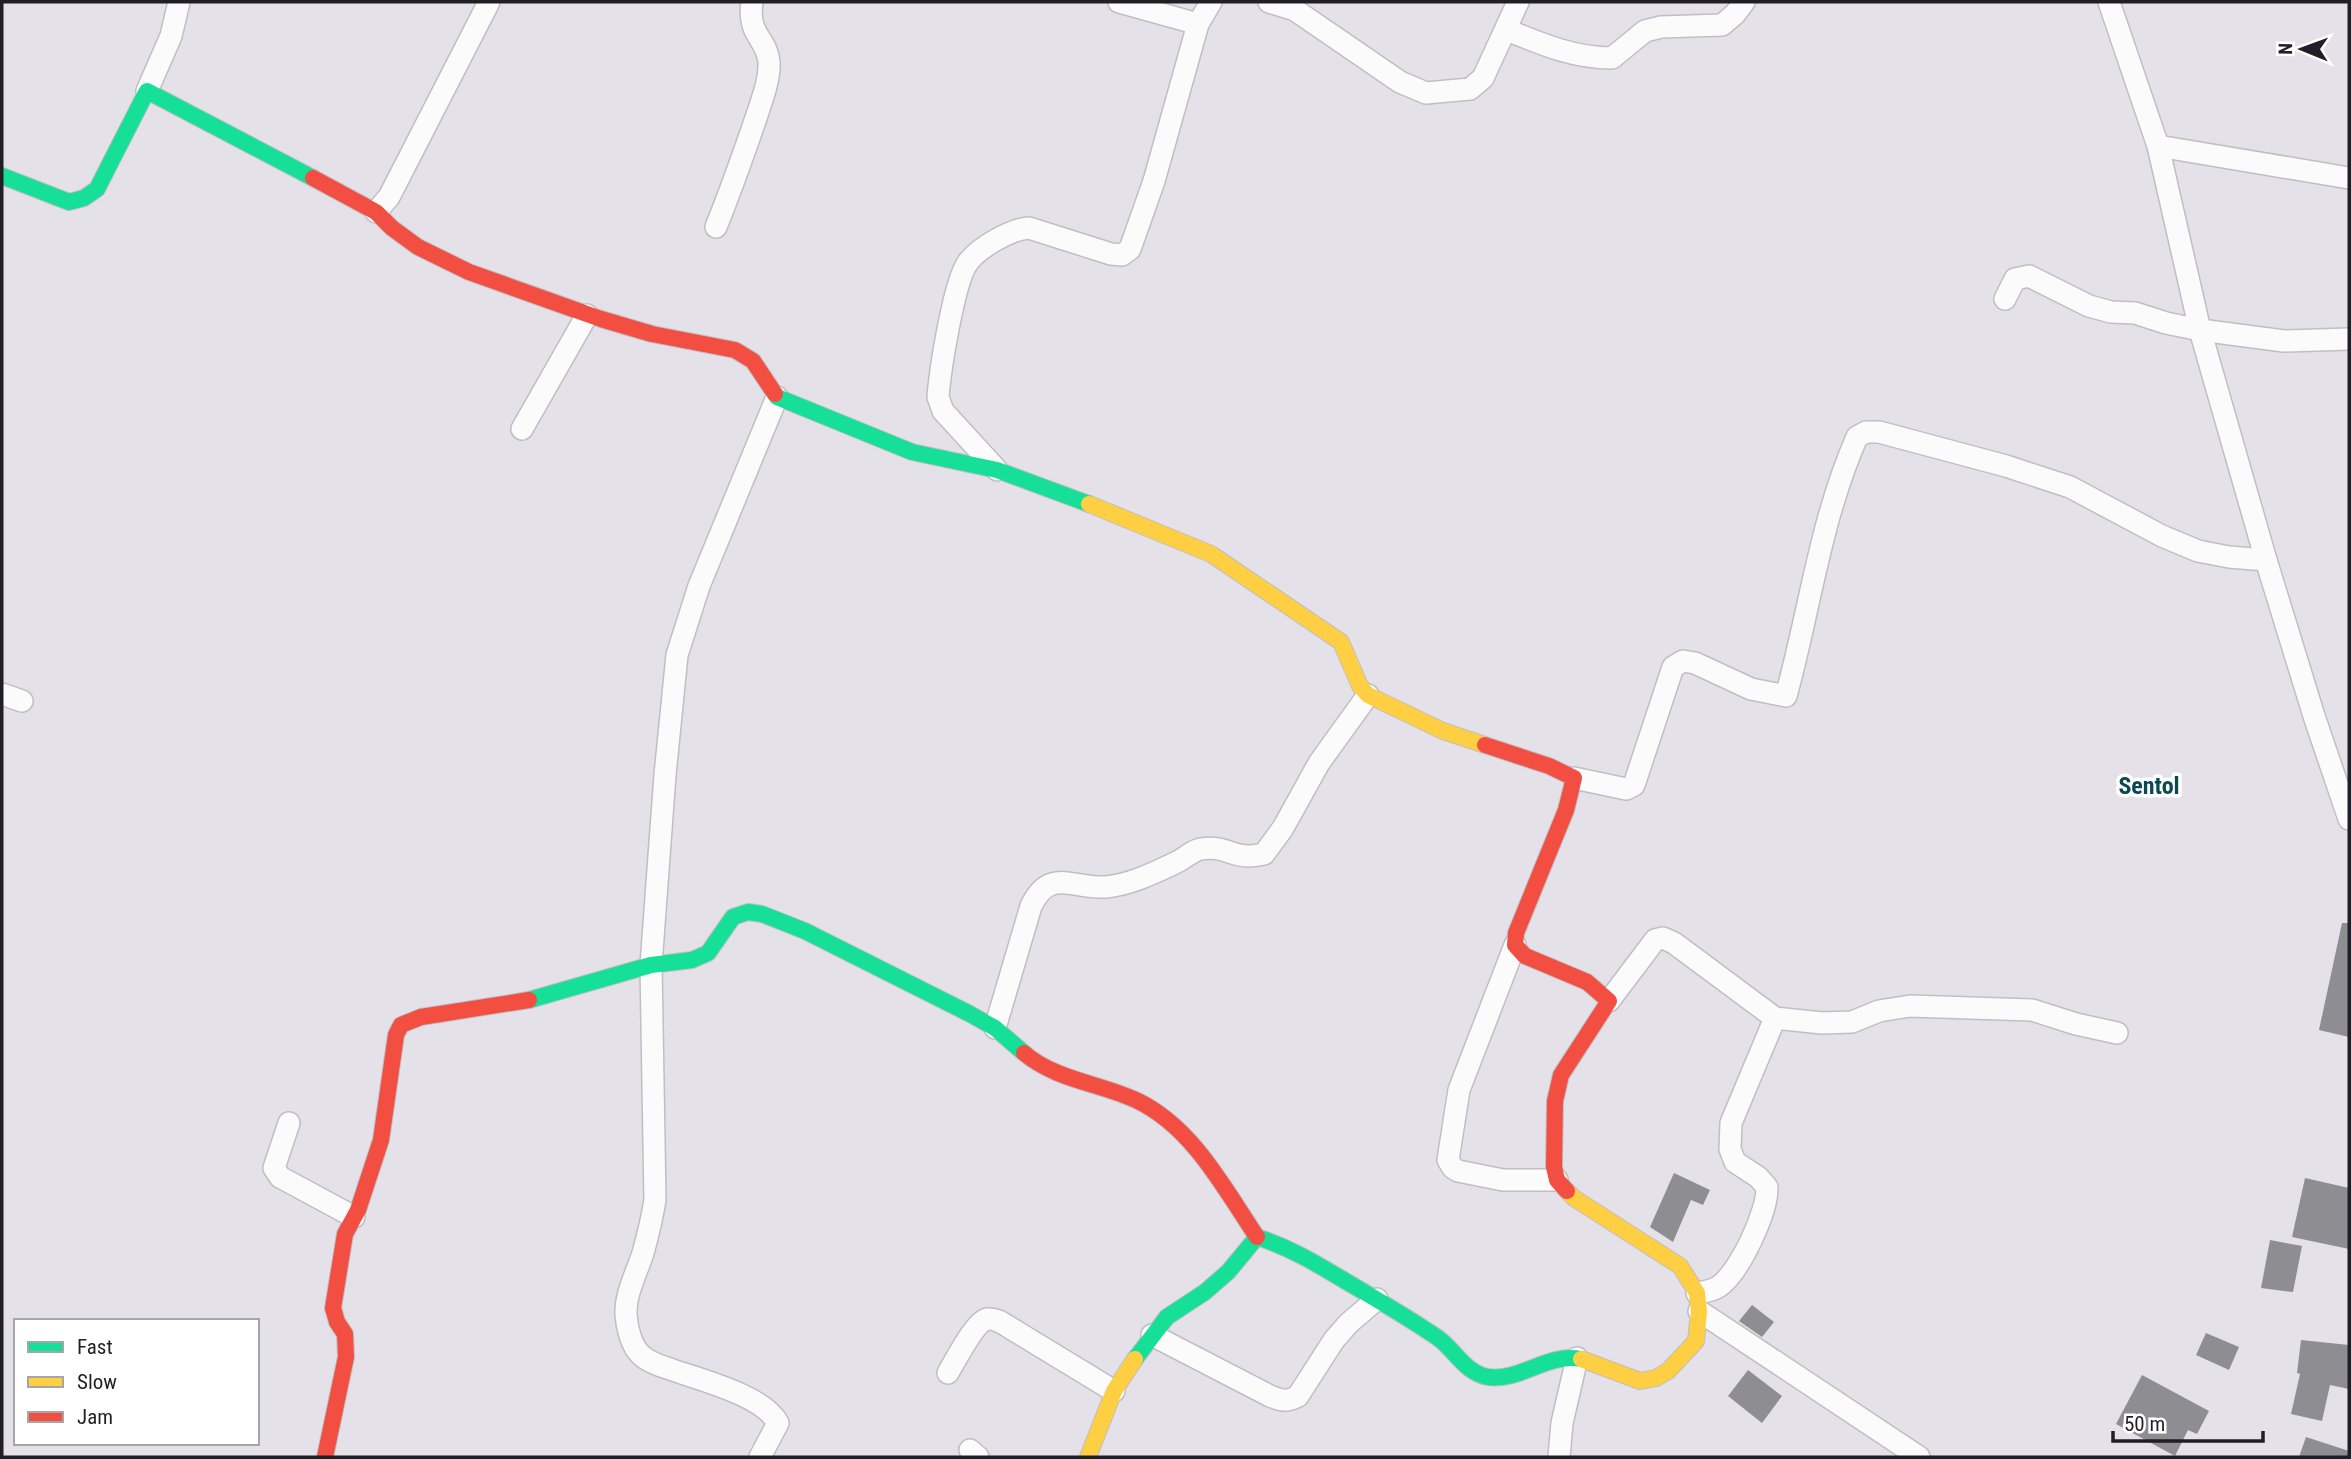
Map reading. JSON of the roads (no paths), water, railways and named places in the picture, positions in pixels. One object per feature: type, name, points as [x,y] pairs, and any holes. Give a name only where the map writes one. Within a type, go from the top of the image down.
[{"type":"street","points":[[2,176],[69,202],[84,198],[97,189],[147,91],[171,36],[178,2]]},
{"type":"street","points":[[376,212],[389,197],[489,2]]},
{"type":"street","points":[[716,227],[740,168],[766,86],[769,64],[767,53],[752,27],[752,2]]},
{"type":"street","points":[[1119,2],[1198,24]]},
{"type":"street","points":[[997,470],[943,411],[938,397],[958,287],[968,261],[999,237],[1015,229],[1029,228],[1111,254],[1122,255],[1130,248],[1154,181],[1198,24],[1211,2]]},
{"type":"street","points":[[1269,2],[1296,6],[1399,82],[1426,93],[1470,89],[1483,78],[1518,2]]},
{"type":"street","points":[[1507,30],[1545,46],[1587,58],[1612,58],[1645,31],[1661,27],[1722,25],[1744,2]]},
{"type":"street","points":[[2109,2],[2158,146],[2200,330],[2266,560],[2349,820]]},
{"type":"street","points":[[147,91],[376,212],[418,247],[469,272],[652,334],[735,350],[754,361],[776,397],[912,452],[997,470],[1054,489],[1211,554],[1341,642],[1354,675],[1368,695],[1443,731],[1549,766],[1574,778],[1626,789],[1634,785],[1674,667],[1683,661],[1695,663],[1751,688],[1786,696],[1815,566],[1832,508],[1857,436],[1866,432],[1879,432],[1926,443],[2070,487],[2162,536],[2198,551],[2266,560]]},
{"type":"street","points":[[2158,146],[2349,178]]},
{"type":"street","points":[[2005,299],[2015,279],[2029,276],[2089,306],[2111,312],[2135,313],[2200,330],[2284,341],[2349,339]]},
{"type":"street","points":[[522,429],[587,314]]},
{"type":"street","points":[[760,1457],[778,1423],[773,1414],[745,1397],[655,1364],[640,1355],[631,1340],[626,1315],[628,1297],[650,1227],[655,1200],[651,965],[677,655],[699,586],[776,397]]},
{"type":"street","points":[[995,1028],[1031,906],[1038,892],[1047,885],[1062,883],[1106,887],[1133,880],[1161,870],[1199,849],[1224,848],[1247,857],[1265,854],[1283,828],[1319,763],[1368,695]]},
{"type":"street","points":[[1557,1180],[1503,1180],[1458,1171],[1448,1160],[1459,1090],[1515,945],[1516,933],[1566,810],[1574,778]]},
{"type":"street","points":[[325,1457],[346,1357],[345,1334],[337,1322],[333,1308],[345,1234],[355,1217],[381,1140],[396,1035],[401,1025],[421,1017],[533,999],[651,965],[692,960],[708,953],[733,917],[748,912],[762,914],[837,945],[995,1028],[1032,1060],[1061,1075],[1138,1101],[1169,1122],[1194,1145],[1257,1237],[1287,1247],[1441,1340],[1471,1371],[1486,1377],[1502,1377],[1555,1360],[1577,1358],[1640,1381],[1656,1378],[1668,1371],[1696,1341],[1698,1302]]},
{"type":"street","points":[[1919,1457],[1698,1302],[1680,1266],[1589,1209],[1557,1180],[1555,1101],[1561,1075],[1609,1001],[1655,940],[1663,939],[1674,943],[1774,1018],[1822,1023],[1852,1022],[1879,1011],[1910,1006],[2032,1010],[2117,1033]]},
{"type":"street","points":[[1515,945],[1525,956],[1587,982],[1609,1001]]},
{"type":"street","points":[[1698,1302],[1730,1276],[1760,1223],[1768,1198],[1767,1186],[1735,1162],[1730,1149],[1731,1123],[1774,1018]]},
{"type":"street","points":[[289,1124],[274,1168],[280,1177],[355,1217]]},
{"type":"street","points":[[1088,1457],[1114,1391],[1153,1335],[1167,1317],[1205,1293],[1228,1272],[1257,1237]]},
{"type":"street","points":[[1153,1335],[1270,1396],[1282,1401],[1290,1400],[1298,1396],[1341,1332],[1377,1300]]},
{"type":"street","points":[[948,1373],[974,1331],[982,1321],[989,1319],[1005,1324],[1114,1391]]},
{"type":"street","points":[[1559,1457],[1562,1423],[1577,1358]]},
{"type":"district","name":"Sentol","points":[[2149,786]]}]
